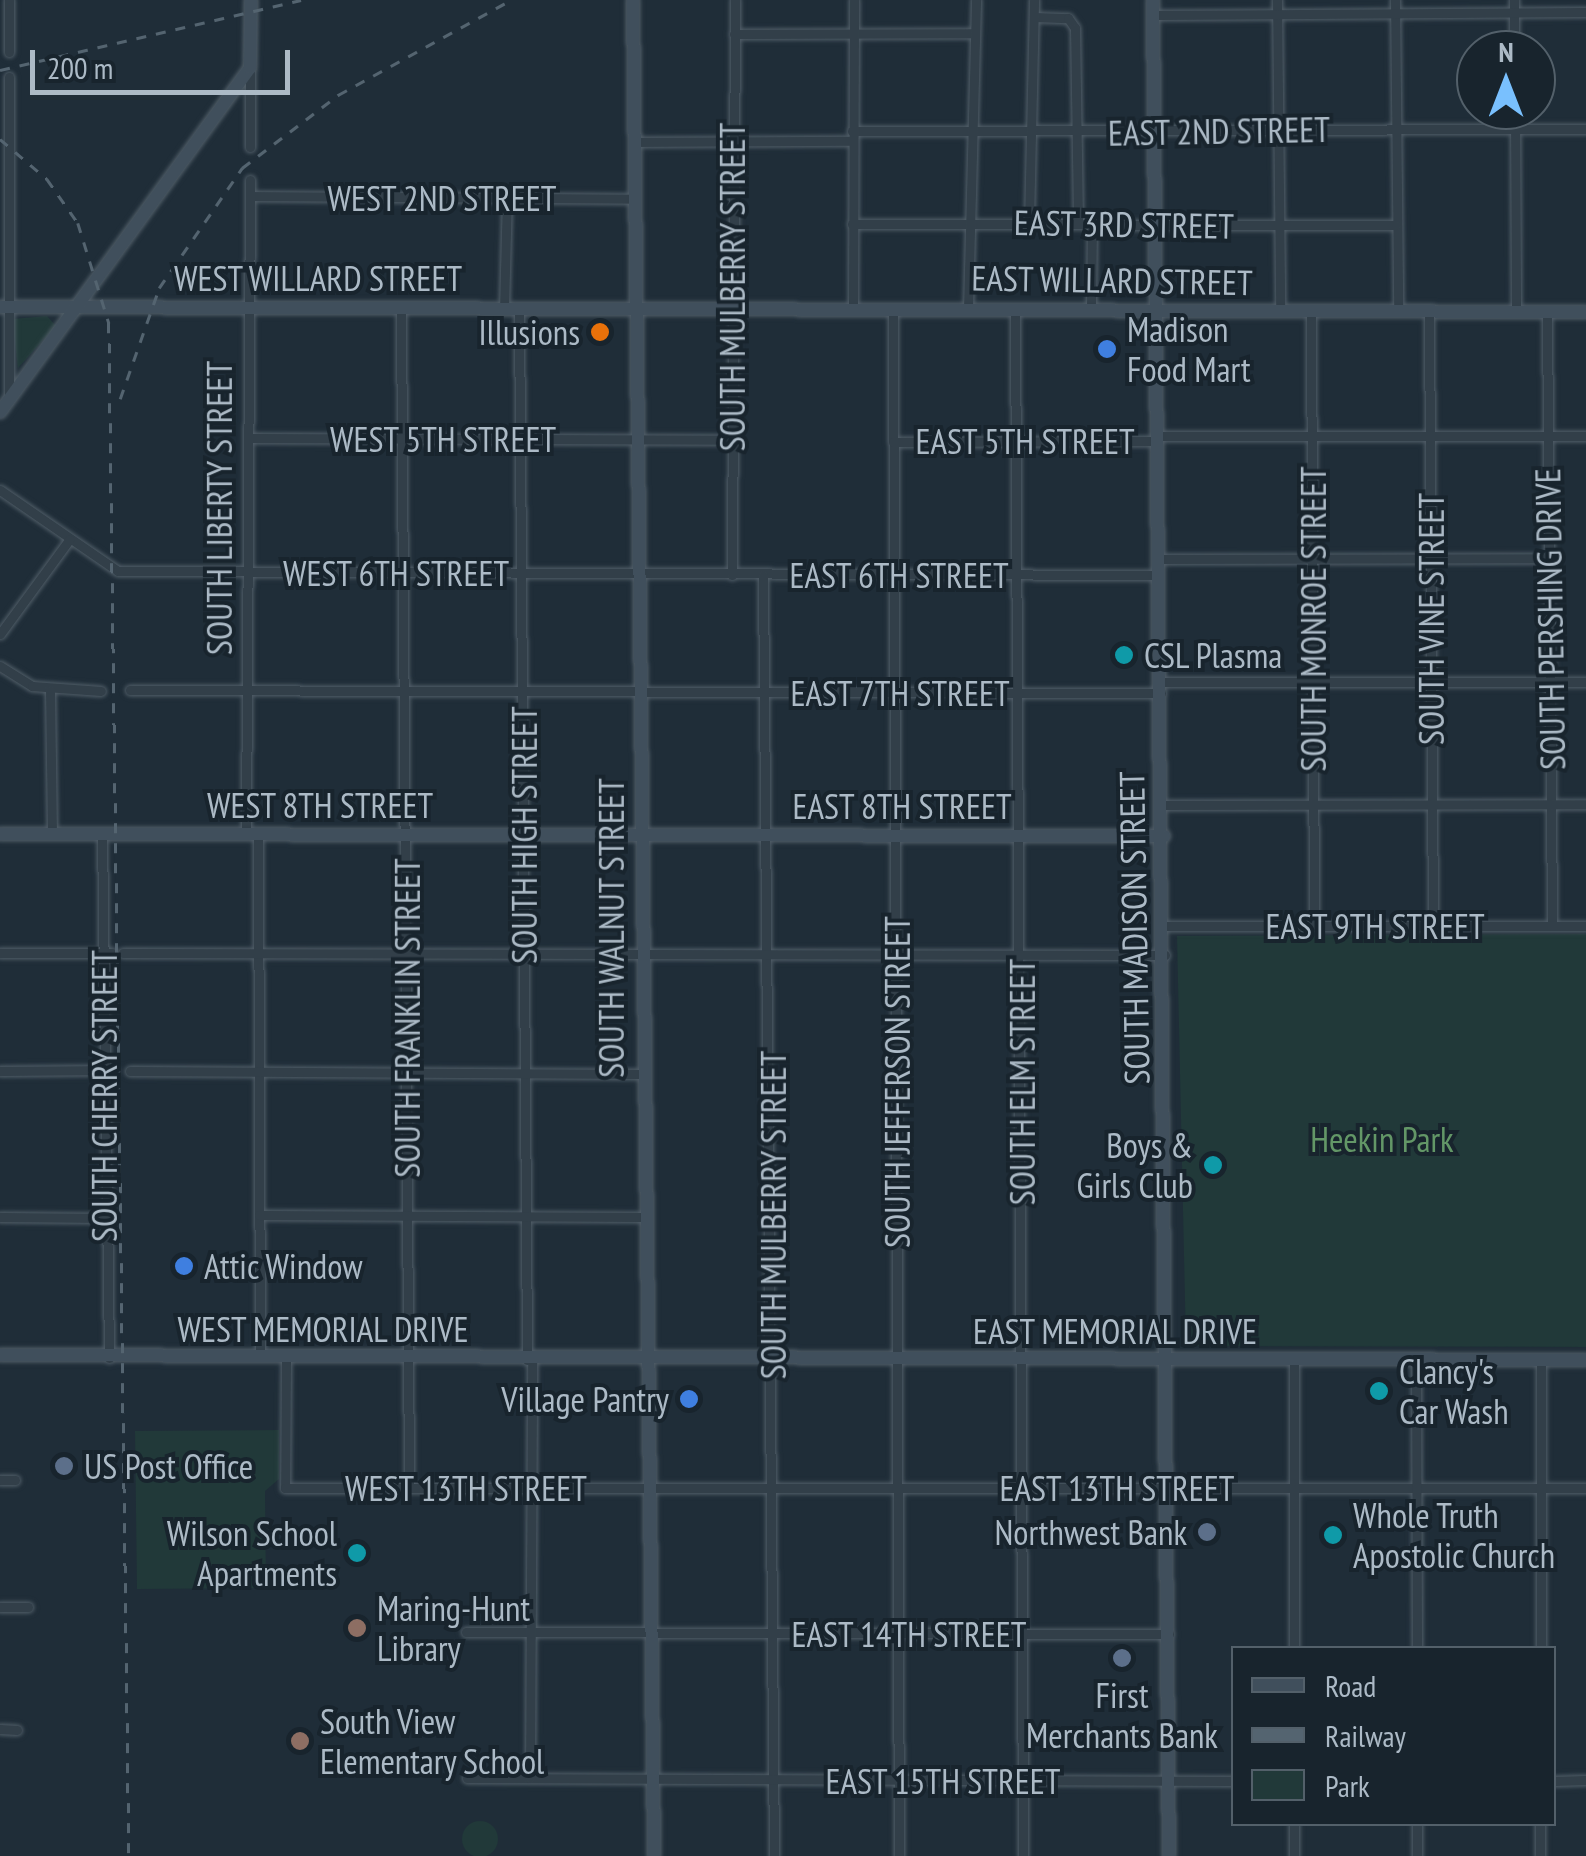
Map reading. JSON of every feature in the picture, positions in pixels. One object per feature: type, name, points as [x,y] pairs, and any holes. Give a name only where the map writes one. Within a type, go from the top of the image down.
[{"type":"main road","points":[[0,412],[250,68],[251,0]]},
{"type":"main road","name":"SOUTH WALNUT STREET","points":[[633,0],[642,1216],[654,1856]]},
{"type":"main road","name":"SOUTH MADISON STREET","points":[[1153,0],[1170,1360],[1168,1856]]},
{"type":"main road","name":"WEST WILLARD STREET","points":[[4,307],[636,309]]},
{"type":"main road","name":"EAST WILLARD STREET","points":[[636,309],[1586,312]]},
{"type":"main road","name":"WEST 8TH STREET","points":[[0,834],[640,836]]},
{"type":"main road","name":"EAST 8TH STREET","points":[[640,836],[1164,836]]},
{"type":"main road","name":"WEST MEMORIAL DRIVE","points":[[0,1356],[645,1360]]},
{"type":"main road","name":"EAST MEMORIAL DRIVE","points":[[645,1360],[1586,1360]]},
{"type":"street","points":[[9,0],[9,52]]},
{"type":"street","name":"SOUTH MULBERRY STREET","points":[[732,575],[731,141],[735,0]]},
{"type":"street","points":[[853,308],[854,0]]},
{"type":"street","points":[[968,308],[976,0]]},
{"type":"street","points":[[1028,223],[1034,0]]},
{"type":"street","points":[[1277,0],[1280,312]]},
{"type":"street","points":[[1396,0],[1398,312]]},
{"type":"street","points":[[1514,0],[1514,30]]},
{"type":"street","points":[[1153,16],[1586,12]]},
{"type":"street","points":[[1034,18],[1074,24],[1078,223]]},
{"type":"street","points":[[734,34],[975,33]]},
{"type":"street","points":[[250,68],[250,146]]},
{"type":"street","points":[[9,400],[4,307],[10,77]]},
{"type":"street","name":"EAST 2ND STREET","points":[[1556,129],[1586,129]]},
{"type":"street","name":"EAST 2ND STREET","points":[[634,142],[972,132],[1456,130]]},
{"type":"street","points":[[1515,130],[1516,312]]},
{"type":"street","name":"SOUTH LIBERTY STREET","points":[[250,180],[248,690],[258,953],[260,1360]]},
{"type":"street","name":"WEST 2ND STREET","points":[[250,196],[635,199]]},
{"type":"street","name":"SOUTH HIGH STREET","points":[[507,198],[522,574],[526,1216],[532,1488],[530,1778]]},
{"type":"street","points":[[1091,308],[1092,223]]},
{"type":"street","name":"EAST 3RD STREET","points":[[852,224],[1396,225]]},
{"type":"street","name":"SOUTH FRANKLIN STREET","points":[[402,308],[409,1488]]},
{"type":"street","name":"SOUTH JEFFERSON STREET","points":[[892,308],[900,1856]]},
{"type":"street","name":"SOUTH ELM STREET","points":[[1015,308],[1025,1361],[1023,1856]]},
{"type":"street","name":"SOUTH MONROE STREET","points":[[1311,312],[1314,926]]},
{"type":"street","name":"SOUTH VINE STREET","points":[[1429,312],[1433,926]]},
{"type":"street","name":"SOUTH PERSHING DRIVE","points":[[1548,312],[1552,926]]},
{"type":"street","name":"EAST 5TH STREET","points":[[892,442],[1586,436]]},
{"type":"street","name":"WEST 5TH STREET","points":[[249,438],[637,440]]},
{"type":"street","points":[[637,440],[732,440]]},
{"type":"street","name":"WEST 6TH STREET","points":[[0,490],[114,571],[638,575]]},
{"type":"street","points":[[0,632],[69,540]]},
{"type":"street","points":[[1158,558],[1549,558]]},
{"type":"street","name":"EAST 6TH STREET","points":[[638,575],[1159,575]]},
{"type":"street","name":"SOUTH MULBERRY STREET","points":[[763,575],[770,837],[774,1856]]},
{"type":"street","points":[[0,666],[50,690],[101,691]]},
{"type":"street","name":"EAST 7TH STREET","points":[[130,690],[895,694],[1313,682],[1586,682]]},
{"type":"street","points":[[50,690],[52,834]]},
{"type":"street","points":[[1163,805],[1586,804]]},
{"type":"street","name":"SOUTH CHERRY STREET","points":[[102,834],[113,953],[105,1218],[109,1358]]},
{"type":"street","name":"EAST 9TH STREET","points":[[1164,926],[1586,926]]},
{"type":"street","points":[[0,953],[1165,955]]},
{"type":"street","points":[[0,1071],[109,1070]]},
{"type":"street","points":[[130,1071],[642,1074]]},
{"type":"street","points":[[259,1214],[642,1216]]},
{"type":"street","points":[[0,1217],[105,1218]]},
{"type":"street","name":"WEST 13TH STREET","points":[[286,1360],[285,1488],[648,1488]]},
{"type":"street","points":[[1294,1360],[1294,1646]]},
{"type":"street","points":[[1416,1360],[1417,1646]]},
{"type":"street","points":[[1540,1646],[1541,1360]]},
{"type":"street","points":[[0,1480],[15,1480]]},
{"type":"street","name":"EAST 13TH STREET","points":[[648,1488],[1586,1488]]},
{"type":"street","points":[[0,1607],[28,1607]]},
{"type":"street","name":"EAST 14TH STREET","points":[[466,1632],[1169,1634]]},
{"type":"street","points":[[0,1729],[17,1730]]},
{"type":"street","name":"EAST 15TH STREET","points":[[466,1778],[1231,1781]]},
{"type":"street","points":[[1556,1780],[1586,1780]]},
{"type":"street","points":[[1294,1826],[1294,1856]]},
{"type":"street","points":[[1417,1826],[1417,1856]]},
{"type":"street","points":[[1540,1826],[1540,1856]]},
{"type":"green space","points":[[47,316],[56,326],[18,368],[12,319]]},
{"type":"green space","name":"Heekin Park","points":[[1586,934],[1586,1347],[1186,1346],[1177,936]]},
{"type":"green space","points":[[279,1430],[279,1479],[265,1491],[266,1588],[137,1589],[135,1431]]},
{"type":"green space","points":[[480,1821],[493,1826],[498,1839],[493,1852],[480,1857],[467,1852],[462,1839],[467,1826]]},
{"type":"railway","points":[[0,70],[301,0]]},
{"type":"railway","points":[[120,399],[159,288],[242,168],[338,95],[511,0]]},
{"type":"railway","points":[[0,139],[47,179],[78,223],[109,323],[129,1856]]},
{"type":"place","name":"Illusions","points":[[600,332]]},
{"type":"place","name":"Madison Food Mart","points":[[1107,349]]},
{"type":"place","name":"CSL Plasma","points":[[1124,655]]},
{"type":"place","name":"Boys & Girls Club","points":[[1213,1165]]},
{"type":"place","name":"Attic Window","points":[[184,1266]]},
{"type":"place","name":"Clancy's Car Wash","points":[[1379,1391]]},
{"type":"place","name":"Village Pantry","points":[[689,1399]]},
{"type":"place","name":"US Post Office","points":[[64,1466]]},
{"type":"place","name":"Northwest Bank","points":[[1207,1532]]},
{"type":"place","name":"Whole Truth Apostolic Church","points":[[1333,1535]]},
{"type":"place","name":"Wilson School Apartments","points":[[357,1553]]},
{"type":"place","name":"Maring-Hunt Library","points":[[357,1628]]},
{"type":"place","name":"First Merchants Bank","points":[[1122,1658]]},
{"type":"place","name":"South View Elementary School","points":[[300,1741]]}]
